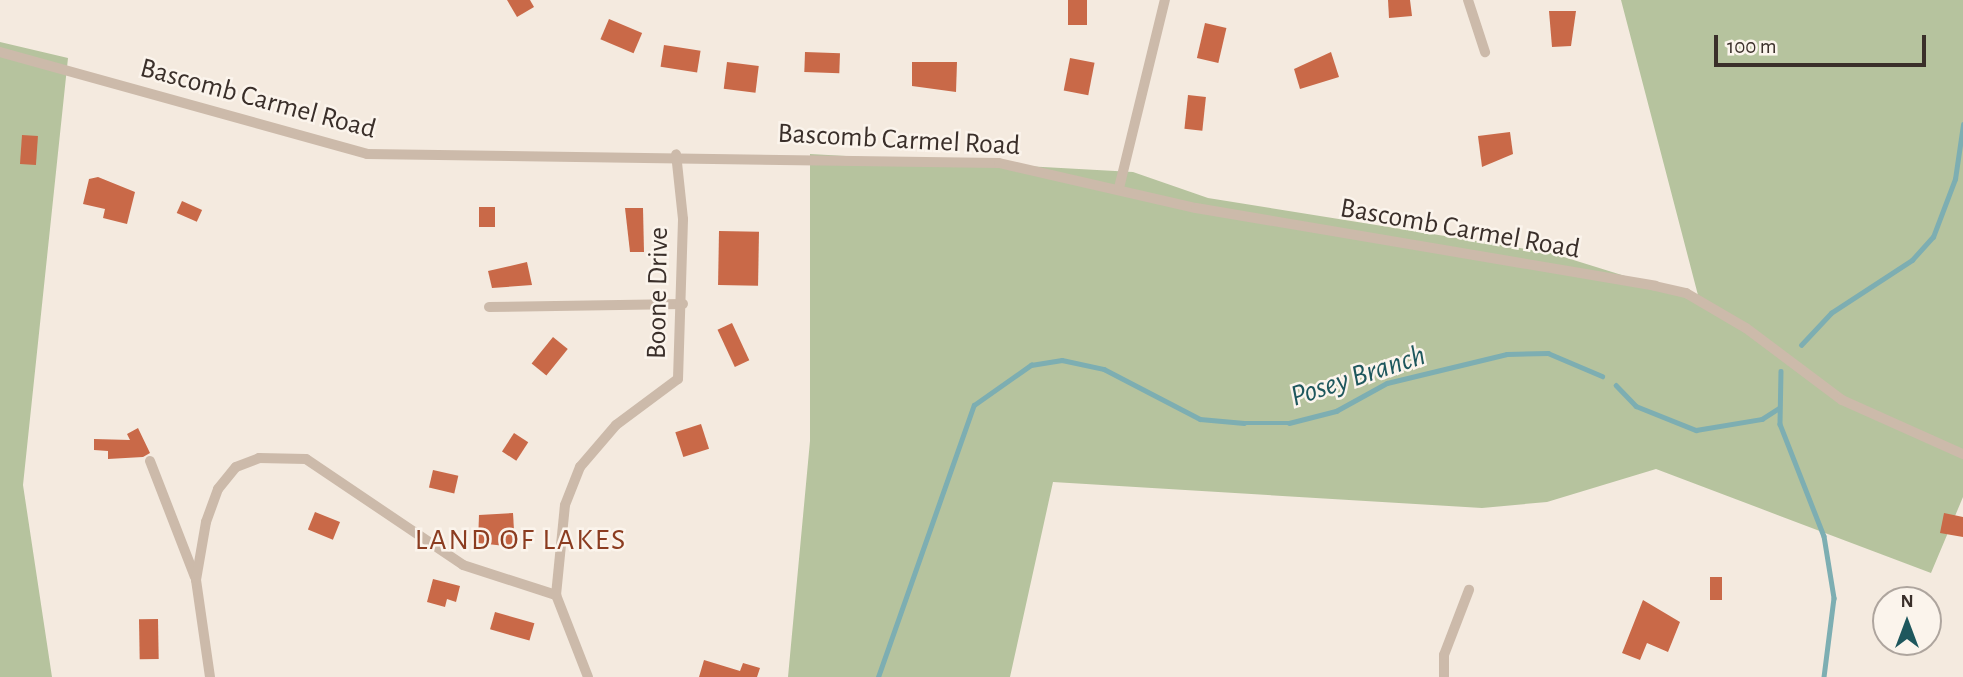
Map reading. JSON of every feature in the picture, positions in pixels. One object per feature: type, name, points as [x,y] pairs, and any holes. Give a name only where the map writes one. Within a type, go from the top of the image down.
[{"type":"street","points":[[1119,188],[1165,0]]},
{"type":"street","points":[[1468,0],[1485,52]]},
{"type":"street","name":"Bascomb Carmel Road","points":[[0,52],[367,154],[449,160],[676,154],[999,163],[1119,188],[1196,208],[1686,293],[1746,328],[1842,400],[1963,454]]},
{"type":"street","name":"Boone Drive","points":[[556,595],[572,481],[616,425],[678,379],[683,304],[676,154]]},
{"type":"street","points":[[489,307],[683,304]]},
{"type":"street","points":[[196,580],[218,489],[236,467],[276,456],[306,459],[463,565],[556,595],[588,677]]},
{"type":"street","points":[[150,461],[196,580],[210,677]]},
{"type":"street","points":[[1444,677],[1444,654],[1469,590]]},
{"type":"green space","points":[[1621,0],[1963,0],[1963,497],[1931,573],[1656,469],[1547,502],[1482,508],[1053,482],[1010,677],[788,677],[810,441],[810,154],[1133,172],[1208,198],[1551,253],[1699,299]]},
{"type":"green space","points":[[0,42],[68,58],[23,485],[52,677],[0,677]]},
{"type":"building","points":[[507,0],[530,0],[534,7],[517,17]]},
{"type":"building","points":[[1068,0],[1087,0],[1087,25],[1068,25]]},
{"type":"building","points":[[1388,0],[1410,0],[1412,16],[1389,18]]},
{"type":"building","points":[[1549,11],[1576,11],[1571,46],[1552,47]]},
{"type":"building","points":[[609,19],[642,33],[634,53],[600,39]]},
{"type":"building","points":[[1205,23],[1226,28],[1218,63],[1197,58]]},
{"type":"building","points":[[664,45],[701,51],[697,73],[661,67]]},
{"type":"building","points":[[805,52],[840,53],[839,73],[804,72]]},
{"type":"building","points":[[1331,52],[1339,77],[1300,89],[1294,69]]},
{"type":"building","points":[[1070,58],[1095,63],[1088,95],[1064,90]]},
{"type":"building","points":[[727,62],[759,66],[755,93],[724,89]]},
{"type":"building","points":[[912,62],[957,62],[956,92],[912,86]]},
{"type":"building","points":[[1188,95],[1206,97],[1202,131],[1184,129]]},
{"type":"building","points":[[1510,132],[1513,154],[1482,167],[1478,136]]},
{"type":"building","points":[[22,135],[38,136],[36,165],[20,164]]},
{"type":"building","points":[[98,177],[135,192],[127,224],[103,218],[105,209],[83,204],[89,179]]},
{"type":"building","points":[[182,201],[202,210],[197,222],[177,213]]},
{"type":"building","points":[[479,207],[495,207],[495,227],[479,227]]},
{"type":"building","points":[[625,208],[643,208],[644,252],[630,252]]},
{"type":"building","points":[[719,231],[759,232],[758,286],[718,285]]},
{"type":"building","points":[[527,262],[532,285],[492,288],[488,271]]},
{"type":"building","points":[[732,323],[749,360],[735,367],[717,330]]},
{"type":"building","points":[[553,337],[568,349],[546,375],[532,363]]},
{"type":"building","points":[[701,424],[709,449],[683,457],[675,432]]},
{"type":"building","points":[[138,428],[150,453],[143,457],[108,459],[108,451],[94,450],[94,439],[130,440],[127,434]]},
{"type":"building","points":[[514,433],[528,442],[516,461],[502,451]]},
{"type":"building","points":[[433,470],[458,476],[454,493],[429,488]]},
{"type":"building","points":[[315,512],[340,522],[333,540],[308,530]]},
{"type":"building","points":[[513,513],[515,547],[478,543],[479,515]]},
{"type":"building","points":[[1944,513],[1963,517],[1963,537],[1940,533]]},
{"type":"building","points":[[1710,577],[1722,577],[1722,600],[1710,600]]},
{"type":"building","points":[[433,579],[460,586],[456,602],[447,599],[445,607],[427,602]]},
{"type":"building","points":[[1643,600],[1680,622],[1668,652],[1647,643],[1640,660],[1622,653]]},
{"type":"building","points":[[495,612],[534,623],[529,641],[490,629]]},
{"type":"building","points":[[139,619],[158,619],[159,659],[140,659]]},
{"type":"building","points":[[704,660],[740,671],[743,663],[760,668],[757,677],[699,677]]},
{"type":"waterway","name":"Posey Branch","points":[[1801,345],[1831,313],[1912,260],[1933,237],[1955,179],[1963,125]]},
{"type":"waterway","name":"Posey Branch","points":[[878,677],[974,405],[1031,365],[1062,360],[1104,369],[1200,419],[1244,423],[1289,423],[1336,411],[1387,383],[1507,354],[1548,353],[1602,376]]},
{"type":"waterway","points":[[1781,371],[1780,424],[1824,536],[1834,598],[1824,677]]},
{"type":"waterway","name":"Posey Branch","points":[[1616,385],[1636,406],[1696,430],[1762,419],[1779,408]]},
{"type":"district","name":"LAND OF LAKES","points":[[521,540]]}]
